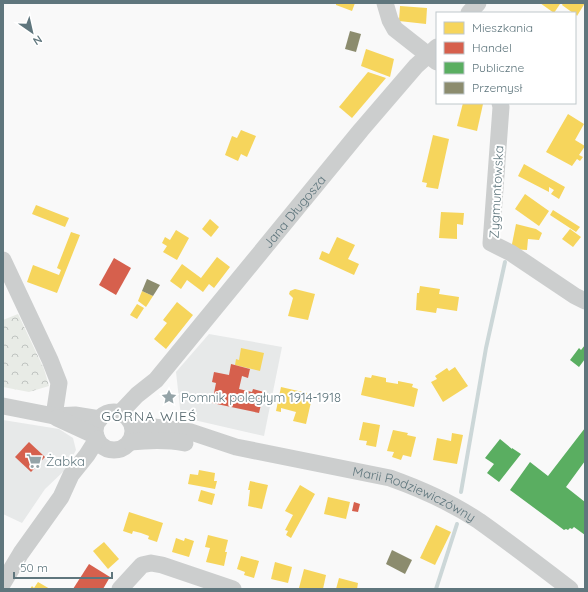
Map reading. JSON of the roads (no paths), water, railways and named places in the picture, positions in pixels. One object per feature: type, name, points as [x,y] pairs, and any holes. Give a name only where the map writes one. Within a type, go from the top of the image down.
[{"type":"street","points":[[385,3],[390,20],[395,29],[434,55]]},
{"type":"street","points":[[470,12],[478,3]]},
{"type":"street","name":"Jana Długosza","points":[[128,419],[146,400],[156,380],[361,130],[416,66],[434,55]]},
{"type":"street","name":"Zygmuntowska","points":[[500,104],[491,243],[511,253],[575,296],[585,301]]},
{"type":"street","points":[[3,260],[50,360],[58,383],[54,416]]},
{"type":"street","points":[[3,406],[54,416],[75,415],[100,419]]},
{"type":"street","points":[[109,413],[128,419],[133,434],[130,442],[121,449],[110,450],[100,444],[96,437],[96,424],[100,419],[109,413]]},
{"type":"street","points":[[54,416],[96,437]]},
{"type":"street","name":"Marii Rodziewiczówny","points":[[128,419],[191,432],[236,447],[390,478],[411,485],[452,505],[478,520],[570,589]]},
{"type":"street","points":[[61,497],[71,475],[96,437]]},
{"type":"street","name":"Marii Rodziewiczówny","points":[[130,442],[172,440],[205,446],[236,447]]},
{"type":"street","points":[[3,582],[21,553],[61,497],[110,450]]},
{"type":"street","points":[[120,589],[142,565],[151,563],[162,565],[233,589]]},
{"type":"waterway","points":[[461,492],[486,348],[505,262]]},
{"type":"waterway","points":[[436,589],[457,524]]},
{"type":"place","name":"Pomnik poległym 1914-1918","points":[[169,397]]},
{"type":"place","name":"Żabka","points":[[34,461]]},
{"type":"district","name":"GÓRNA WIEŚ","points":[[149,416]]}]
